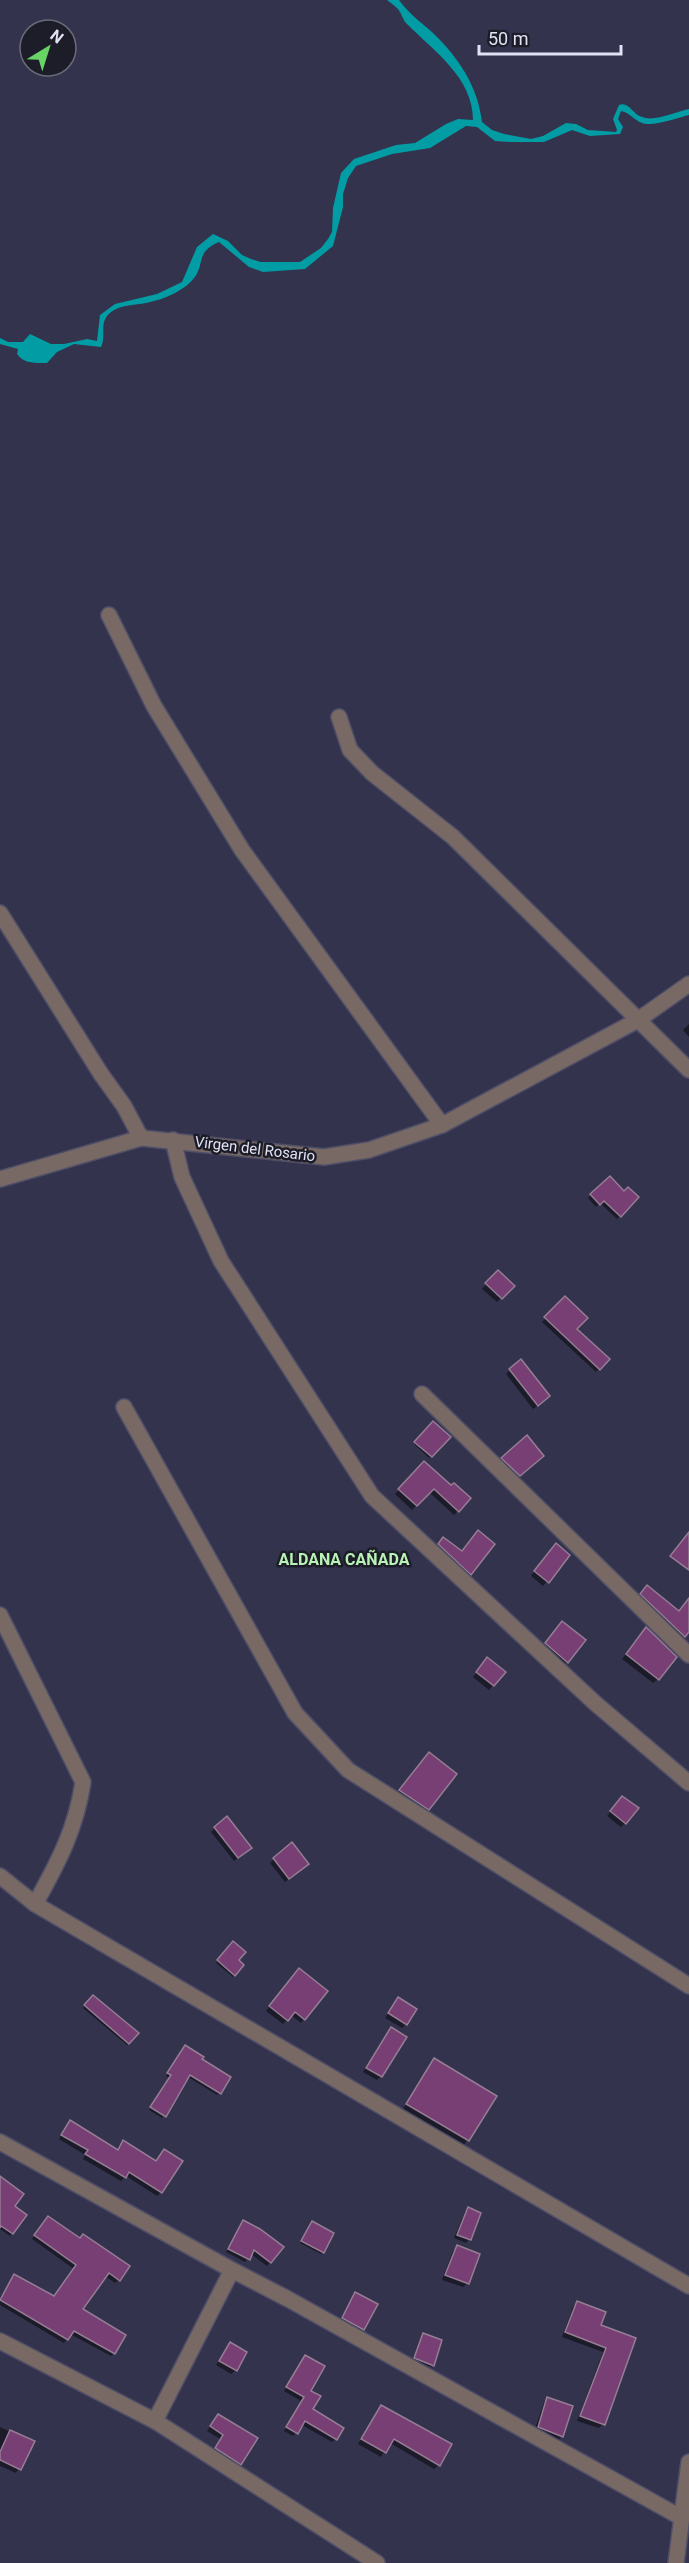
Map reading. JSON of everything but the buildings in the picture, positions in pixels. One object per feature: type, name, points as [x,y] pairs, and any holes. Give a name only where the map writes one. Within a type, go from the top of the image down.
[{"type":"street","points":[[109,615],[154,706],[242,850],[442,1125]]},
{"type":"street","points":[[339,717],[350,750],[372,773],[453,837],[689,1070]]},
{"type":"street","points":[[0,913],[124,1106],[141,1138]]},
{"type":"street","name":"Virgen del Rosario","points":[[0,1179],[141,1138],[324,1157],[369,1150],[442,1125],[638,1020],[689,984]]},
{"type":"street","points":[[173,1140],[182,1177],[221,1261],[372,1496],[596,1703],[689,1784]]},
{"type":"street","points":[[422,1394],[689,1655]]},
{"type":"street","points":[[124,1407],[295,1713],[348,1770],[689,1986]]},
{"type":"street","points":[[0,1615],[83,1782],[78,1813],[61,1857],[35,1904]]},
{"type":"street","points":[[0,1876],[35,1904],[689,2286]]},
{"type":"street","points":[[0,2142],[232,2270],[288,2298],[682,2518]]},
{"type":"street","points":[[155,2421],[232,2270]]},
{"type":"street","points":[[0,2341],[155,2421],[377,2563]]},
{"type":"street","points":[[676,2563],[689,2462]]},
{"type":"shaded area","points":[[387,0],[399,0],[451,53],[472,85],[482,122],[492,130],[531,139],[543,136],[566,123],[576,124],[588,130],[616,132],[613,119],[619,105],[622,104],[647,118],[689,109],[689,115],[665,122],[646,124],[621,111],[618,119],[623,127],[620,134],[590,136],[572,130],[544,142],[495,141],[477,127],[466,126],[430,148],[392,154],[356,166],[348,178],[343,194],[343,207],[333,246],[305,269],[263,272],[249,267],[219,242],[203,254],[197,273],[180,290],[162,299],[122,307],[111,312],[104,323],[101,347],[74,344],[57,352],[47,363],[39,363],[23,360],[17,354],[18,349],[0,344],[0,338],[8,342],[23,342],[30,334],[51,344],[87,339],[97,341],[100,315],[115,304],[157,294],[182,282],[197,247],[213,234],[228,241],[242,255],[251,259],[261,262],[300,262],[321,248],[332,232],[333,208],[341,173],[354,159],[396,145],[415,143],[458,119],[473,120],[467,91],[460,79],[451,67],[406,23],[398,9]]},
{"type":"district","name":"ALDANA CAÑADA","points":[[344,1559]]}]
